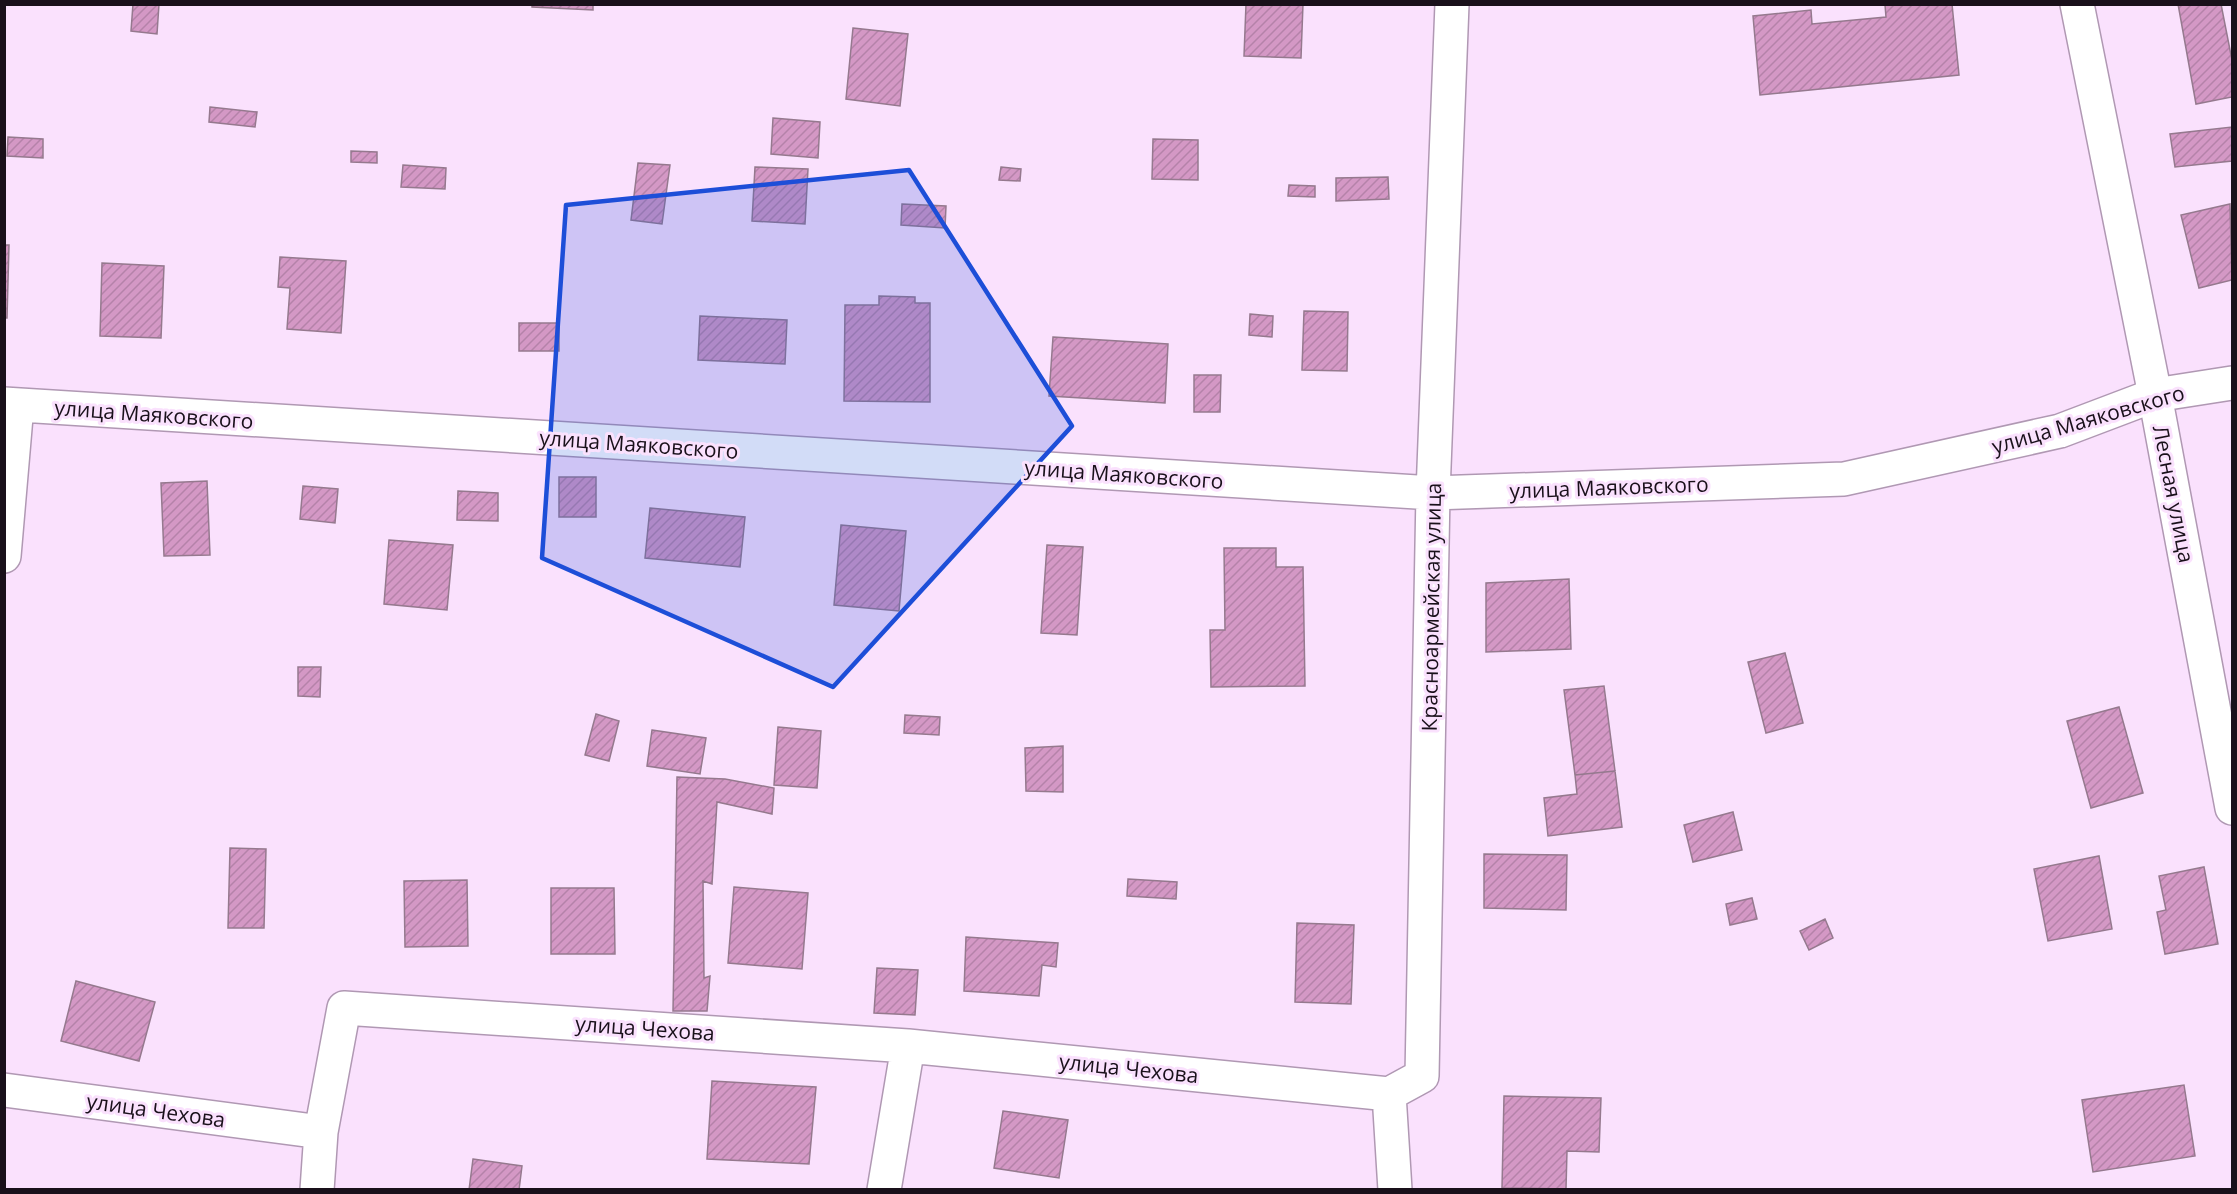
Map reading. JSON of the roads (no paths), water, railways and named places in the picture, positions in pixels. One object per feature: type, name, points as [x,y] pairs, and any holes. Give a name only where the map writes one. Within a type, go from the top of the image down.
[{"type":"street","name":"Красноармейская улица","points":[[1389,1094],[1422,1076],[1433,493],[1452,4]]},
{"type":"street","name":"Лесная улица","points":[[2077,4],[2155,395],[2232,808]]},
{"type":"street","name":"улица Маяковского","points":[[11,405],[1433,493],[1844,479],[2060,431],[2155,395],[2232,383]]},
{"type":"street","points":[[4,556],[11,405]]},
{"type":"street","name":"улица Чехова","points":[[4,1090],[321,1132],[344,1008],[908,1046],[1389,1094]]},
{"type":"street","points":[[884,1190],[908,1046]]},
{"type":"street","points":[[1389,1094],[1395,1190]]},
{"type":"street","points":[[316,1190],[321,1132]]}]
